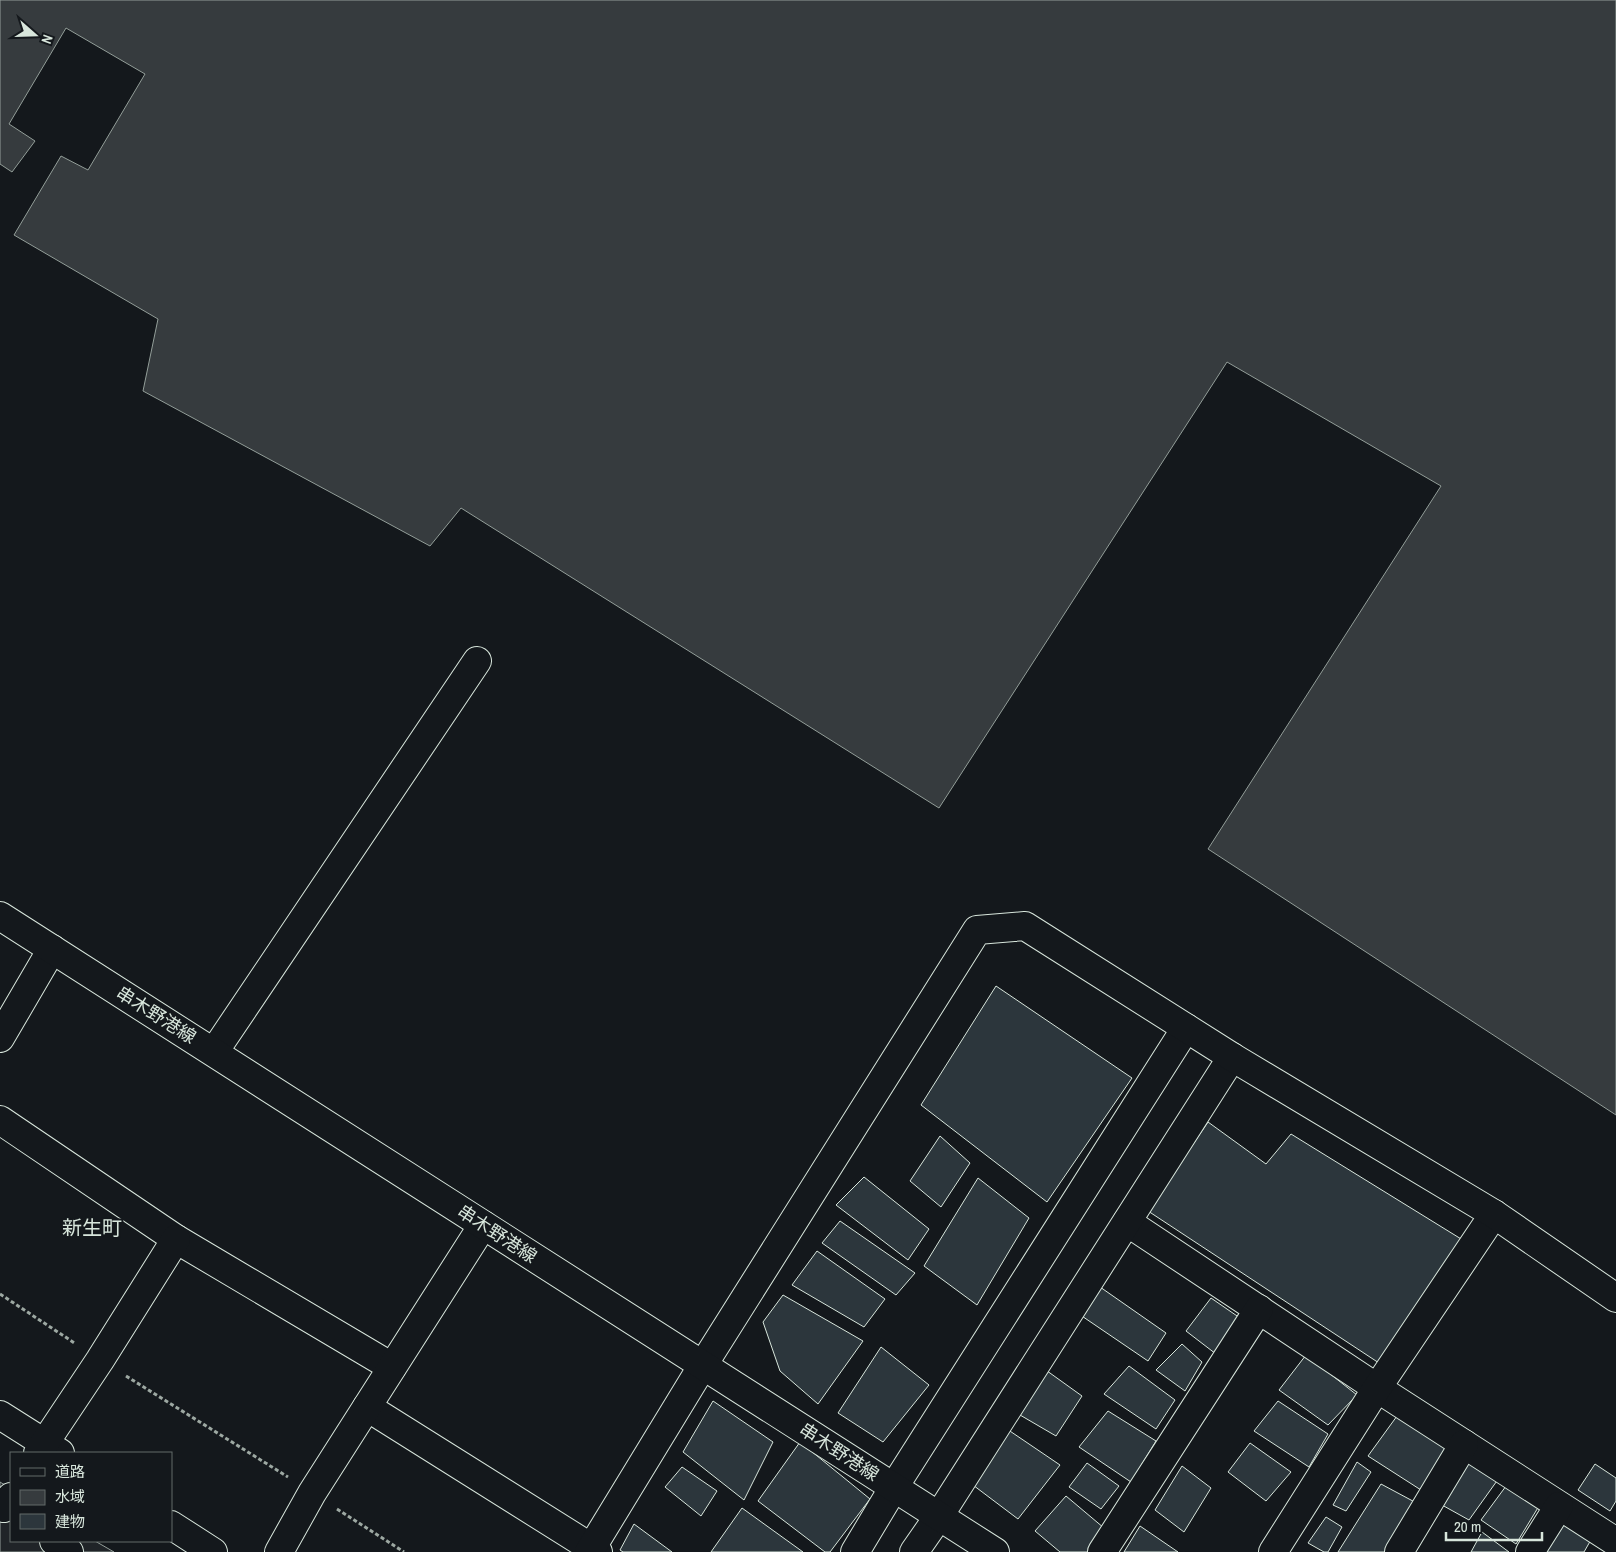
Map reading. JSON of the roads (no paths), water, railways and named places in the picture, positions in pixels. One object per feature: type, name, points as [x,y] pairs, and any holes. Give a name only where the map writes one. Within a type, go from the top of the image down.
[{"type":"street","points":[[214,1052],[477,661]]},
{"type":"street","name":"串木野港線","points":[[0,916],[995,1552]]},
{"type":"street","points":[[367,1407],[592,1551],[702,1365],[977,930],[1025,926],[1232,1058],[1494,1214],[1616,1298]]},
{"type":"street","points":[[0,1038],[52,949]]},
{"type":"street","points":[[855,1552],[894,1487],[1186,1028]]},
{"type":"street","points":[[914,1552],[939,1516],[1232,1058]]},
{"type":"street","points":[[0,1120],[176,1239],[392,1367]]},
{"type":"street","points":[[1273,1552],[1377,1388],[1494,1214]]},
{"type":"street","points":[[1127,1222],[1377,1388],[1616,1542]]},
{"type":"street","points":[[279,1552],[312,1492],[483,1225]]},
{"type":"street","points":[[0,1415],[47,1450],[100,1360],[176,1239]]},
{"type":"street","points":[[1102,1552],[1259,1309]]},
{"type":"street","points":[[1399,1552],[1464,1444]]},
{"type":"street","points":[[1530,1552],[1559,1506]]},
{"type":"street","points":[[172,1526],[213,1552]]},
{"type":"street","points":[[55,1542],[69,1552]]},
{"type":"water","points":[[0,0],[1616,0],[1616,1115],[1208,849],[1441,486],[1227,362],[939,808],[461,508],[430,546],[143,391],[158,319],[14,235],[61,156],[88,170],[145,74],[66,28],[9,124],[35,141],[12,172],[0,164]]},
{"type":"district","name":"新生町","points":[[92,1228]]}]
